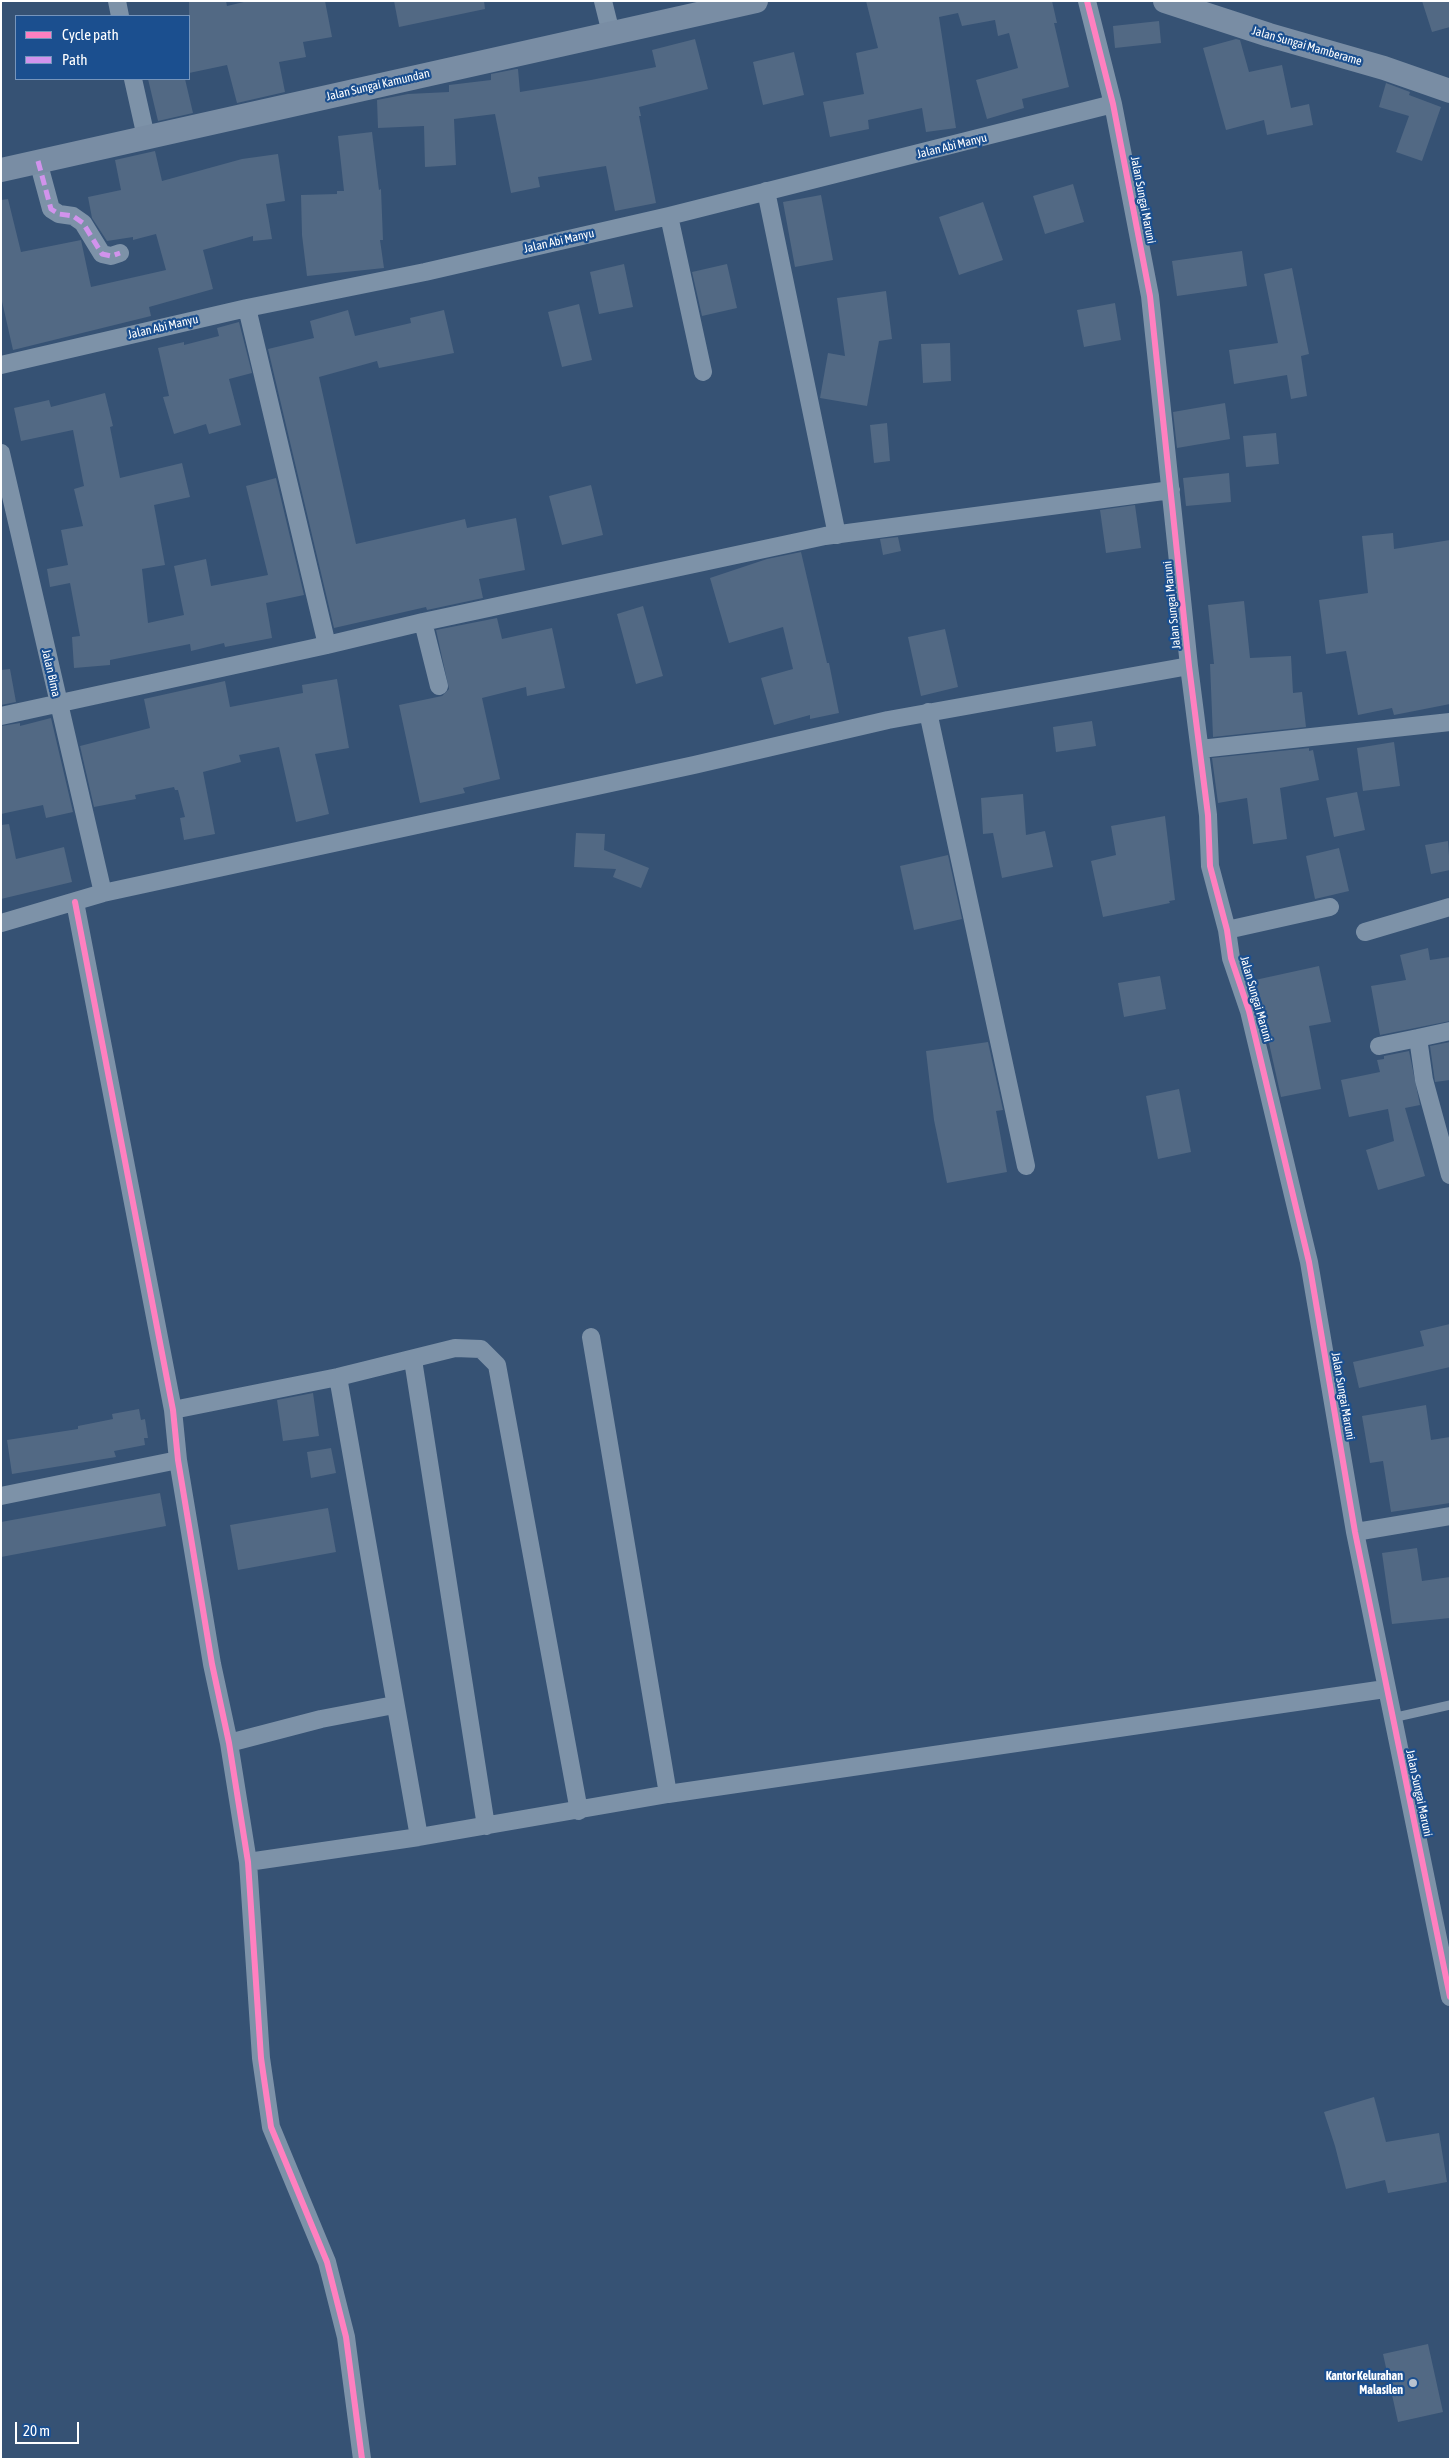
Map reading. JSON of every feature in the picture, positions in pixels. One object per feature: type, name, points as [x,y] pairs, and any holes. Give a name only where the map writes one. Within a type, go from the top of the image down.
[{"type":"main road","name":"Jalan Sungai Kamundan","points":[[1,170],[756,1]]},
{"type":"main road","name":"Jalan Sungai Mamberame","points":[[1165,1],[1268,35],[1384,68],[1450,91]]},
{"type":"street","points":[[117,1],[120,15]]},
{"type":"street","points":[[603,1],[611,33]]},
{"type":"street","name":"Jalan Sungai Maruni","points":[[1086,1],[1113,104],[1150,296],[1189,666],[1208,815],[1210,866],[1228,930],[1231,958],[1249,1011],[1309,1262],[1355,1532],[1385,1689],[1450,1998]]},
{"type":"street","points":[[134,80],[146,137]]},
{"type":"street","name":"Jalan Abi Manyu","points":[[1,365],[247,308],[426,272],[669,216],[842,174],[1113,104]]},
{"type":"street","points":[[38,161],[51,209],[78,219],[102,254],[111,256],[120,253]]},
{"type":"street","points":[[766,191],[837,535]]},
{"type":"street","points":[[669,216],[703,372]]},
{"type":"street","points":[[247,308],[327,645]]},
{"type":"street","name":"Jalan Bima","points":[[1,453],[102,893]]},
{"type":"street","points":[[1,716],[58,702],[327,645],[423,622],[837,535],[1171,490]]},
{"type":"street","points":[[423,622],[439,686]]},
{"type":"street","points":[[1,924],[102,893],[694,765],[928,712],[1189,666]]},
{"type":"street","points":[[928,712],[1026,1166]]},
{"type":"street","points":[[1200,749],[1450,722]]},
{"type":"street","points":[[76,902],[173,1410],[178,1460],[212,1664],[229,1742],[248,1862],[261,2058],[271,2128],[327,2262],[346,2337],[362,2459]]},
{"type":"street","points":[[1365,932],[1450,907]]},
{"type":"street","points":[[1228,930],[1330,908]]},
{"type":"street","points":[[1379,1046],[1450,1031]]},
{"type":"street","points":[[1418,1038],[1424,1080],[1450,1175]]},
{"type":"street","points":[[591,1338],[668,1794]]},
{"type":"street","points":[[173,1410],[413,1360],[455,1348],[481,1349],[497,1365],[579,1811]]},
{"type":"street","points":[[413,1360],[486,1826]]},
{"type":"street","points":[[338,1376],[394,1705],[419,1837]]},
{"type":"street","points":[[1,1496],[178,1460]]},
{"type":"street","points":[[1355,1532],[1450,1516]]},
{"type":"street","points":[[248,1862],[419,1837],[579,1811],[668,1794],[1385,1689]]},
{"type":"street","points":[[229,1742],[320,1720],[394,1705]]},
{"type":"lane","points":[[1392,1718],[1450,1705]]},
{"type":"building","points":[[189,1],[226,1],[227,6],[248,1],[325,1],[332,37],[303,42],[306,57],[279,62],[285,92],[237,103],[227,65],[190,73]]},
{"type":"building","points":[[394,1],[484,1],[485,9],[399,27]]},
{"type":"building","points":[[866,1],[1052,1],[1057,23],[1054,23],[1069,87],[1022,99],[1024,108],[987,119],[976,80],[1018,68],[1009,33],[998,36],[995,20],[962,26],[958,13],[939,17],[956,128],[926,132],[922,108],[868,120],[869,129],[830,137],[823,102],[864,94],[856,53],[878,48]]},
{"type":"building","points":[[1422,1],[1450,1],[1450,27],[1432,32]]},
{"type":"building","points":[[1159,21],[1161,43],[1115,48],[1113,26]]},
{"type":"building","points":[[695,39],[708,89],[639,107],[641,116],[639,116],[656,203],[615,211],[606,166],[538,177],[540,187],[511,193],[495,114],[454,119],[456,165],[425,167],[424,126],[378,128],[377,100],[408,94],[449,92],[449,85],[491,80],[491,74],[516,69],[518,69],[520,92],[591,80],[656,67],[652,50]]},
{"type":"building","points":[[1236,39],[1240,40],[1249,72],[1282,65],[1291,108],[1309,104],[1313,125],[1267,135],[1264,120],[1226,130],[1203,48]]},
{"type":"building","points":[[794,52],[804,95],[763,105],[753,62]]},
{"type":"building","points":[[148,80],[185,80],[193,113],[158,121]]},
{"type":"building","points":[[1386,83],[1410,92],[1409,95],[1441,107],[1422,161],[1396,152],[1409,116],[1379,107]]},
{"type":"building","points":[[372,132],[379,190],[381,189],[383,240],[380,240],[384,268],[307,276],[302,235],[301,195],[337,194],[337,191],[344,191],[338,136]]},
{"type":"building","points":[[155,151],[162,181],[242,159],[278,154],[285,201],[266,204],[272,239],[253,241],[253,236],[203,250],[213,289],[149,307],[151,316],[13,350],[1,297],[1,200],[8,199],[21,252],[81,240],[91,287],[166,270],[156,234],[133,240],[133,237],[107,241],[92,218],[88,197],[121,190],[115,160]]},
{"type":"building","points":[[1073,184],[1084,222],[1045,234],[1033,196]]},
{"type":"building","points":[[821,195],[833,260],[795,267],[783,202]]},
{"type":"building","points":[[983,202],[1003,260],[959,275],[939,217]]},
{"type":"building","points":[[1242,251],[1247,286],[1177,296],[1172,261]]},
{"type":"building","points":[[624,264],[633,307],[599,314],[590,272]]},
{"type":"building","points":[[727,264],[737,308],[702,316],[692,272]]},
{"type":"building","points":[[1292,268],[1309,354],[1301,356],[1307,396],[1291,399],[1287,375],[1234,384],[1229,350],[1278,343],[1264,274]]},
{"type":"building","points":[[886,291],[892,339],[879,341],[867,406],[820,398],[828,353],[845,356],[837,298]]},
{"type":"building","points":[[1115,303],[1121,340],[1084,347],[1077,310]]},
{"type":"building","points":[[579,304],[592,360],[562,367],[548,312]]},
{"type":"building","points":[[348,310],[355,336],[411,323],[410,318],[444,310],[454,353],[379,368],[377,361],[319,377],[356,544],[465,519],[467,528],[516,518],[525,570],[479,579],[483,598],[427,610],[426,607],[334,628],[268,349],[314,338],[310,321]]},
{"type":"building","points":[[239,322],[252,373],[229,379],[241,425],[209,434],[206,424],[174,434],[163,397],[169,396],[158,348],[184,342],[184,345],[219,336],[217,328]]},
{"type":"building","points":[[950,343],[951,381],[923,383],[921,344]]},
{"type":"building","points":[[105,393],[113,426],[110,427],[120,478],[182,463],[190,497],[154,505],[165,565],[142,569],[148,623],[184,615],[174,566],[206,559],[211,586],[268,575],[246,486],[276,478],[304,595],[266,603],[272,638],[225,647],[224,643],[191,651],[190,644],[110,660],[110,665],[74,668],[72,637],[80,636],[70,583],[50,587],[47,569],[68,565],[61,530],[83,526],[74,489],[84,486],[73,430],[21,441],[14,408],[49,400],[51,407]]},
{"type":"building","points":[[1225,403],[1230,439],[1177,448],[1173,412]]},
{"type":"building","points":[[887,423],[890,461],[874,463],[870,425]]},
{"type":"building","points":[[1276,433],[1279,464],[1246,467],[1243,436]]},
{"type":"building","points":[[1229,473],[1231,502],[1186,506],[1183,478]]},
{"type":"building","points":[[591,485],[603,535],[562,545],[549,496]]},
{"type":"building","points":[[1135,505],[1141,548],[1106,553],[1100,510]]},
{"type":"building","points":[[1393,533],[1394,549],[1450,540],[1450,704],[1394,715],[1392,708],[1358,715],[1346,651],[1326,654],[1319,600],[1368,593],[1362,536]]},
{"type":"building","points":[[898,537],[901,551],[883,555],[880,539]]},
{"type":"building","points":[[801,552],[827,663],[829,663],[839,713],[810,719],[810,715],[774,725],[761,678],[793,669],[783,627],[729,643],[710,578],[767,559]]},
{"type":"building","points":[[1244,601],[1250,658],[1291,656],[1293,693],[1302,692],[1306,727],[1213,737],[1210,664],[1214,664],[1208,605]]},
{"type":"building","points":[[643,606],[663,676],[636,684],[617,614]]},
{"type":"building","points":[[497,618],[502,639],[552,628],[565,688],[527,696],[526,687],[482,698],[500,779],[463,788],[465,793],[420,803],[399,705],[442,696],[449,689],[436,630]]},
{"type":"building","points":[[945,629],[958,687],[921,696],[908,637]]},
{"type":"building","points":[[10,669],[16,702],[1,705],[1,670]]},
{"type":"building","points":[[337,679],[349,748],[315,754],[329,814],[296,822],[279,747],[239,755],[241,762],[203,772],[215,834],[184,840],[180,818],[185,817],[178,790],[175,790],[174,787],[135,795],[136,799],[94,807],[80,746],[150,728],[144,699],[225,681],[230,707],[303,693],[302,685]]},
{"type":"building","points":[[51,718],[73,812],[46,818],[43,805],[1,814],[1,726],[20,723],[20,726]]},
{"type":"building","points":[[1092,721],[1096,746],[1056,752],[1053,727]]},
{"type":"building","points":[[1394,742],[1400,786],[1363,791],[1357,748]]},
{"type":"building","points":[[1309,748],[1309,751],[1313,750],[1319,780],[1280,788],[1287,839],[1253,844],[1247,798],[1218,803],[1212,758]]},
{"type":"building","points":[[1357,792],[1365,830],[1334,837],[1326,798]]},
{"type":"building","points":[[1023,794],[1026,835],[1045,831],[1053,867],[1002,878],[993,833],[983,834],[981,798]]},
{"type":"building","points":[[1165,816],[1175,900],[1169,901],[1170,903],[1103,917],[1091,861],[1116,855],[1111,826]]},
{"type":"building","points":[[9,824],[16,859],[64,847],[72,882],[1,899],[1,825]]},
{"type":"building","points":[[576,833],[605,834],[604,850],[649,868],[641,888],[613,877],[616,869],[574,867]]},
{"type":"building","points":[[1448,841],[1450,870],[1431,874],[1425,845]]},
{"type":"building","points":[[1339,848],[1349,891],[1315,899],[1306,856]]},
{"type":"building","points":[[948,855],[962,919],[914,930],[900,866]]},
{"type":"building","points":[[1428,948],[1430,960],[1450,957],[1450,1021],[1380,1035],[1371,986],[1406,980],[1400,955]]},
{"type":"building","points":[[1319,966],[1331,1022],[1309,1026],[1321,1089],[1281,1097],[1255,980]]},
{"type":"building","points":[[1160,976],[1166,1009],[1124,1017],[1118,983]]},
{"type":"building","points":[[988,1042],[1003,1110],[996,1111],[1007,1172],[947,1183],[934,1120],[926,1051]]},
{"type":"building","points":[[1450,1042],[1450,1080],[1435,1082],[1430,1046]]},
{"type":"building","points":[[1409,1051],[1420,1105],[1405,1108],[1425,1176],[1378,1190],[1366,1150],[1394,1141],[1388,1109],[1349,1117],[1341,1080],[1380,1072],[1377,1060],[1384,1059],[1384,1056]]},
{"type":"building","points":[[1179,1089],[1191,1152],[1158,1159],[1146,1096]]},
{"type":"building","points":[[1450,1324],[1450,1367],[1359,1388],[1353,1362],[1424,1346],[1420,1331]]},
{"type":"building","points":[[313,1393],[319,1436],[283,1441],[277,1400]]},
{"type":"building","points":[[1426,1405],[1431,1440],[1450,1437],[1450,1503],[1391,1512],[1383,1461],[1370,1463],[1362,1416]]},
{"type":"building","points":[[139,1409],[141,1420],[145,1419],[148,1438],[144,1438],[145,1445],[114,1451],[116,1457],[12,1474],[7,1440],[78,1429],[78,1426],[113,1419],[112,1414]]},
{"type":"building","points":[[331,1448],[336,1473],[311,1478],[307,1452]]},
{"type":"building","points":[[160,1493],[166,1526],[1,1557],[1,1522]]},
{"type":"building","points":[[328,1508],[336,1552],[238,1570],[230,1525]]},
{"type":"building","points":[[1417,1548],[1422,1581],[1450,1577],[1450,1618],[1392,1624],[1382,1553]]},
{"type":"building","points":[[1374,2097],[1386,2142],[1439,2133],[1447,2182],[1388,2193],[1385,2180],[1346,2189],[1324,2112]]},
{"type":"building","name":"Kantor Kelurahan Malasilen","points":[[1428,2344],[1443,2412],[1398,2422],[1383,2354]]},
{"type":"marked path","points":[[38,161],[51,209],[59,214],[73,216],[83,223],[102,254],[111,256],[120,253]]},
{"type":"cycle path","points":[[1087,1],[1113,104],[1150,296],[1189,666],[1208,815],[1210,866],[1227,930],[1231,958],[1249,1011],[1309,1262],[1355,1532],[1450,1997]]},
{"type":"cycle path","points":[[75,902],[173,1410],[178,1460],[212,1664],[229,1743],[248,1862],[261,2058],[271,2127],[327,2262],[346,2337],[362,2459]]},
{"type":"place","name":"Kantor Kelurahan Malasilen","points":[[1413,2383]]}]
